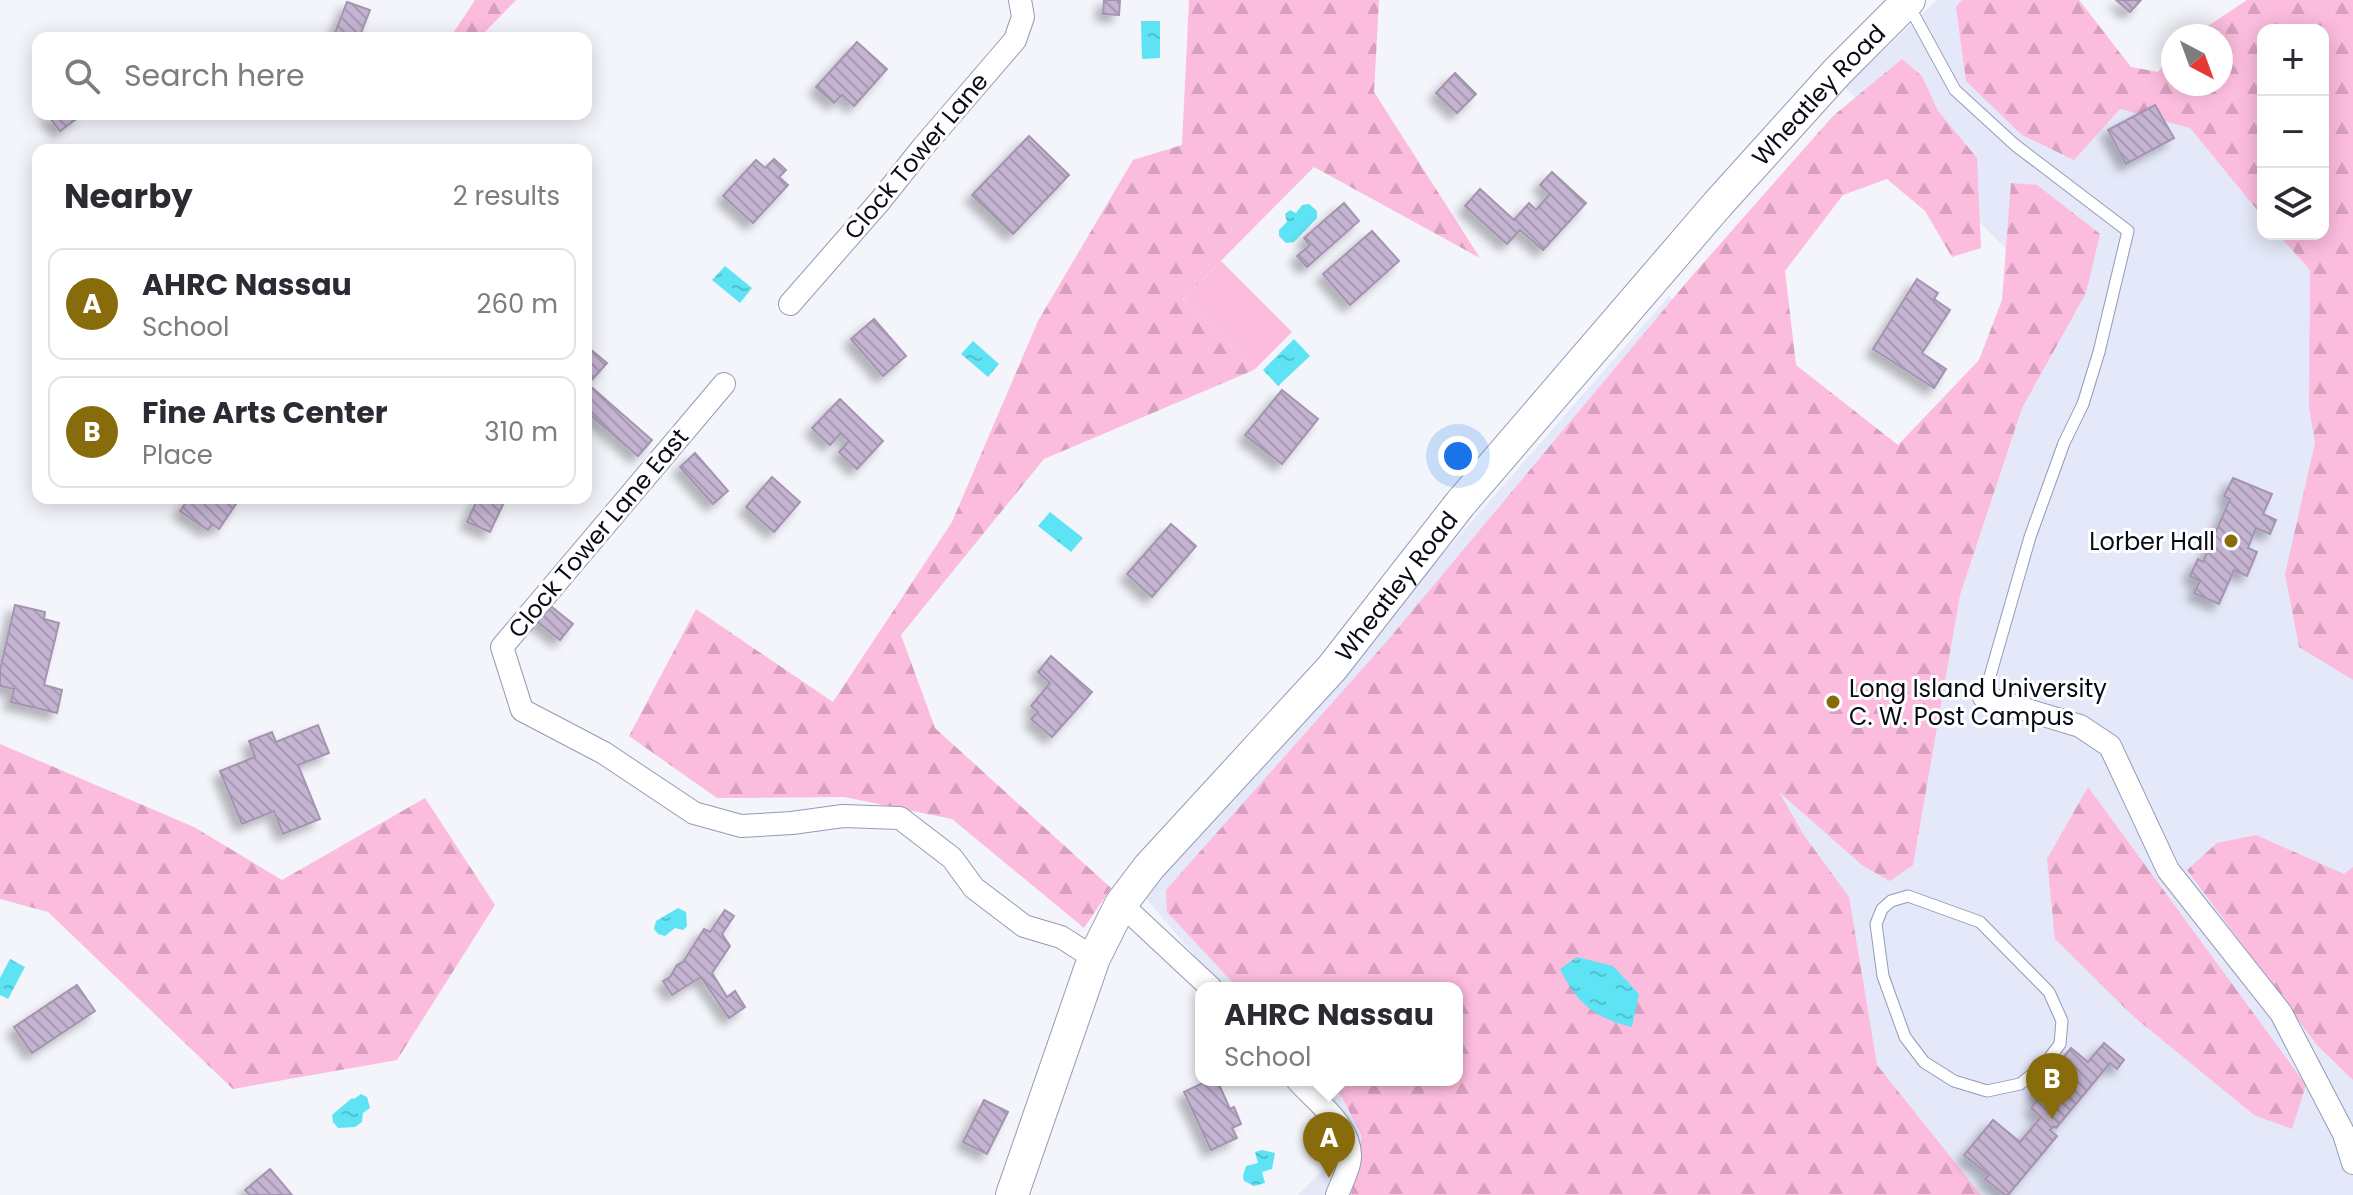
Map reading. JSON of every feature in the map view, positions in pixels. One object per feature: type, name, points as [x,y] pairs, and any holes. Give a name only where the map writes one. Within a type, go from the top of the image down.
[{"type":"main road","name":"Wheatley Road","points":[[1012,1195],[1094,958],[1121,904],[1149,867],[1332,668],[1460,504],[1717,205],[1837,72],[1908,1]]},
{"type":"street","name":"Clock Tower Lane","points":[[790,304],[1015,40],[1023,17],[1020,0]]},
{"type":"street","name":"Clock Tower Lane East","points":[[724,384],[502,647],[522,710],[604,753],[694,813],[741,826],[843,816],[900,818],[952,858],[974,888],[1024,926],[1061,937],[1094,958]]},
{"type":"street","points":[[1984,697],[2080,726],[2110,746],[2168,870],[2281,1013],[2345,1120],[2344,1134],[2353,1163]]},
{"type":"street","points":[[1121,904],[1205,982]]},
{"type":"street","points":[[1303,1086],[1339,1125],[1349,1143],[1350,1161],[1337,1195]]},
{"type":"lane","points":[[1908,1],[1955,90],[2015,145],[2128,231],[2083,404],[2064,443],[2030,537],[1984,697]]},
{"type":"lane","points":[[1908,896],[1980,922],[2049,992],[2062,1021],[2060,1044],[2044,1065],[2020,1084],[1987,1091],[1954,1081],[1924,1062],[1905,1037],[1883,976],[1876,924],[1882,909],[1891,901],[1908,896]]},
{"type":"shaded area","name":"Long Island University C. W. Post Campus","points":[[1937,0],[2069,0],[2150,104],[2178,96],[2233,96],[2233,45],[2257,28],[2257,240],[2329,240],[2329,24],[2263,24],[2297,0],[2353,29],[2353,1195],[1298,1195],[1349,1143],[1305,1086],[1463,1086],[1463,982],[1217,982],[1144,896],[1669,296],[1902,508],[2045,288],[1845,87]]},
{"type":"green space","points":[[475,0],[516,0],[485,32],[454,32]]},
{"type":"green space","points":[[1189,0],[1379,0],[1374,92],[1480,258],[1314,167],[1183,299],[1254,370],[1044,459],[901,635],[935,728],[1111,888],[1084,928],[952,819],[844,797],[717,798],[629,736],[696,609],[833,702],[952,522],[1038,321],[1133,160],[1182,145]]},
{"type":"green space","points":[[1962,0],[2079,0],[2131,67],[2158,72],[2161,68],[2161,96],[2233,96],[2233,24],[2211,24],[2247,0],[2353,0],[2353,680],[2299,647],[2285,574],[2315,443],[2309,407],[2310,270],[2283,240],[2329,240],[2329,24],[2257,24],[2257,210],[2190,128],[2120,109],[2074,160],[2022,135],[1966,81],[1956,7]]},
{"type":"green space","points":[[1902,59],[1922,76],[1938,111],[1977,158],[1981,248],[1952,257],[1925,211],[1887,179],[1843,195],[1785,271],[1796,365],[1898,445],[1979,360],[2002,300],[2011,183],[2037,185],[2100,234],[2086,293],[2022,408],[1960,595],[1913,865],[1890,881],[1862,865],[1779,792],[1803,834],[1849,897],[1877,1065],[1981,1195],[1351,1195],[1362,1136],[1342,1097],[1332,1086],[1463,1086],[1463,982],[1232,982],[1167,912],[1166,890],[1388,640],[1691,277],[1833,116]]},
{"type":"green space","points":[[1221,261],[1292,332],[1254,370],[1183,299]]},
{"type":"green space","points":[[0,744],[194,827],[282,880],[425,798],[495,905],[397,1060],[233,1089],[48,912],[0,899]]},
{"type":"green space","points":[[2088,787],[2306,1085],[2292,1129],[2254,1115],[2133,1016],[2055,939],[2047,859]]},
{"type":"green space","points":[[2256,835],[2344,874],[2353,867],[2353,1080],[2316,1044],[2187,870],[2217,843]]},
{"type":"water","points":[[1141,21],[1160,21],[1160,58],[1142,59]]},
{"type":"water","points":[[1309,204],[1317,211],[1317,218],[1294,242],[1286,243],[1279,236],[1279,230],[1287,222],[1285,214],[1290,210],[1296,213],[1302,205]]},
{"type":"water","points":[[725,266],[752,288],[740,303],[712,280]]},
{"type":"water","points":[[1294,339],[1310,356],[1278,386],[1263,370]]},
{"type":"water","points":[[973,341],[999,364],[988,377],[961,354]]},
{"type":"water","points":[[1050,512],[1083,538],[1071,552],[1038,526]]},
{"type":"water","points":[[678,908],[686,912],[687,926],[683,930],[675,928],[665,936],[658,934],[654,929],[656,921]]},
{"type":"water","points":[[1577,957],[1613,966],[1639,994],[1632,1027],[1597,1014],[1580,1000],[1560,969]]},
{"type":"water","points":[[10,959],[25,967],[8,999],[0,995],[0,978]]},
{"type":"water","points":[[361,1094],[367,1097],[370,1108],[363,1113],[362,1122],[355,1127],[338,1128],[332,1115]]},
{"type":"water","points":[[1255,1152],[1275,1153],[1272,1169],[1262,1172],[1265,1183],[1254,1186],[1244,1181],[1243,1176],[1246,1166],[1258,1163]]},
{"type":"building","points":[[1104,0],[1120,0],[1119,15],[1103,14]]},
{"type":"building","points":[[2116,0],[2141,0],[2130,12]]},
{"type":"building","points":[[347,2],[370,10],[361,32],[335,32]]},
{"type":"building","points":[[857,42],[887,69],[854,106],[842,95],[834,103],[816,87]]},
{"type":"building","points":[[1455,73],[1476,94],[1457,113],[1436,93]]},
{"type":"building","points":[[2155,105],[2174,138],[2126,164],[2108,130]]},
{"type":"building","points":[[52,120],[75,120],[60,131]]},
{"type":"building","points":[[1029,136],[1069,175],[1013,234],[972,195]]},
{"type":"building","points":[[774,159],[786,170],[779,177],[788,185],[753,223],[723,196],[756,160],[765,168]]},
{"type":"building","points":[[1552,172],[1586,203],[1543,250],[1520,230],[1507,244],[1465,206],[1480,189],[1514,220],[1529,203],[1536,210],[1550,194],[1540,185]]},
{"type":"building","points":[[1344,203],[1359,221],[1307,267],[1297,256],[1310,245],[1304,238]]},
{"type":"building","points":[[1372,231],[1399,261],[1350,305],[1323,274]]},
{"type":"building","points":[[1917,279],[1938,293],[1934,299],[1950,310],[1922,353],[1946,369],[1934,388],[1873,349]]},
{"type":"building","points":[[874,319],[906,356],[883,376],[851,339]]},
{"type":"building","points":[[592,350],[607,363],[592,380]]},
{"type":"building","points":[[592,388],[652,440],[638,456],[592,416]]},
{"type":"building","points":[[1282,390],[1318,419],[1282,464],[1245,435]]},
{"type":"building","points":[[840,399],[883,441],[857,469],[839,452],[849,441],[841,433],[830,445],[812,428]]},
{"type":"building","points":[[695,453],[728,491],[713,504],[680,467]]},
{"type":"building","points":[[772,477],[800,502],[774,532],[746,507]]},
{"type":"building","name":"Lorber Hall","points":[[2233,478],[2272,494],[2263,514],[2276,520],[2270,534],[2256,528],[2248,548],[2257,552],[2247,576],[2234,570],[2219,604],[2194,593],[2200,581],[2190,576],[2198,559],[2203,562],[2230,499],[2224,496]]},
{"type":"building","points":[[185,504],[236,504],[219,529],[212,524],[208,530],[180,511]]},
{"type":"building","points":[[475,504],[503,504],[490,532],[467,522]]},
{"type":"building","points":[[1171,524],[1196,546],[1152,597],[1127,574]]},
{"type":"building","points":[[547,603],[573,624],[560,640],[534,619]]},
{"type":"building","points":[[15,605],[45,612],[44,619],[59,623],[44,685],[62,690],[57,713],[11,702],[14,689],[0,686],[0,670]]},
{"type":"building","points":[[1051,656],[1092,692],[1052,737],[1031,719],[1038,712],[1031,706],[1050,683],[1038,672]]},
{"type":"building","points":[[318,725],[329,753],[298,765],[320,819],[283,834],[274,811],[242,824],[220,771],[255,757],[249,741],[272,732],[276,742]]},
{"type":"building","points":[[725,910],[734,916],[722,934],[730,946],[712,973],[727,997],[735,991],[745,1007],[729,1018],[701,977],[672,995],[663,981],[683,962],[704,929],[710,932]]},
{"type":"building","points":[[77,985],[95,1011],[32,1053],[14,1027]]},
{"type":"building","points":[[2104,1043],[2124,1060],[2117,1069],[2110,1063],[2056,1128],[2054,1126],[2050,1130],[2057,1136],[2005,1195],[1985,1179],[1989,1175],[1964,1155],[1993,1120],[2020,1142],[2041,1117],[2031,1108],[2038,1099],[2032,1095],[2071,1048],[2088,1062]]},
{"type":"building","points":[[1196,1086],[1220,1086],[1241,1124],[1232,1128],[1237,1138],[1211,1150],[1184,1092]]},
{"type":"building","points":[[984,1100],[1008,1112],[987,1154],[963,1142]]},
{"type":"building","points":[[270,1169],[292,1195],[250,1195],[245,1190]]},
{"type":"place","name":"Lorber Hall","points":[[2231,541]]},
{"type":"place","name":"Long Island University C. W. Post Campus","points":[[1833,702]]},
{"type":"place","name":"Fine Arts Center","points":[[2052,1119]]},
{"type":"place","name":"AHRC Nassau","points":[[1329,1178]]}]
